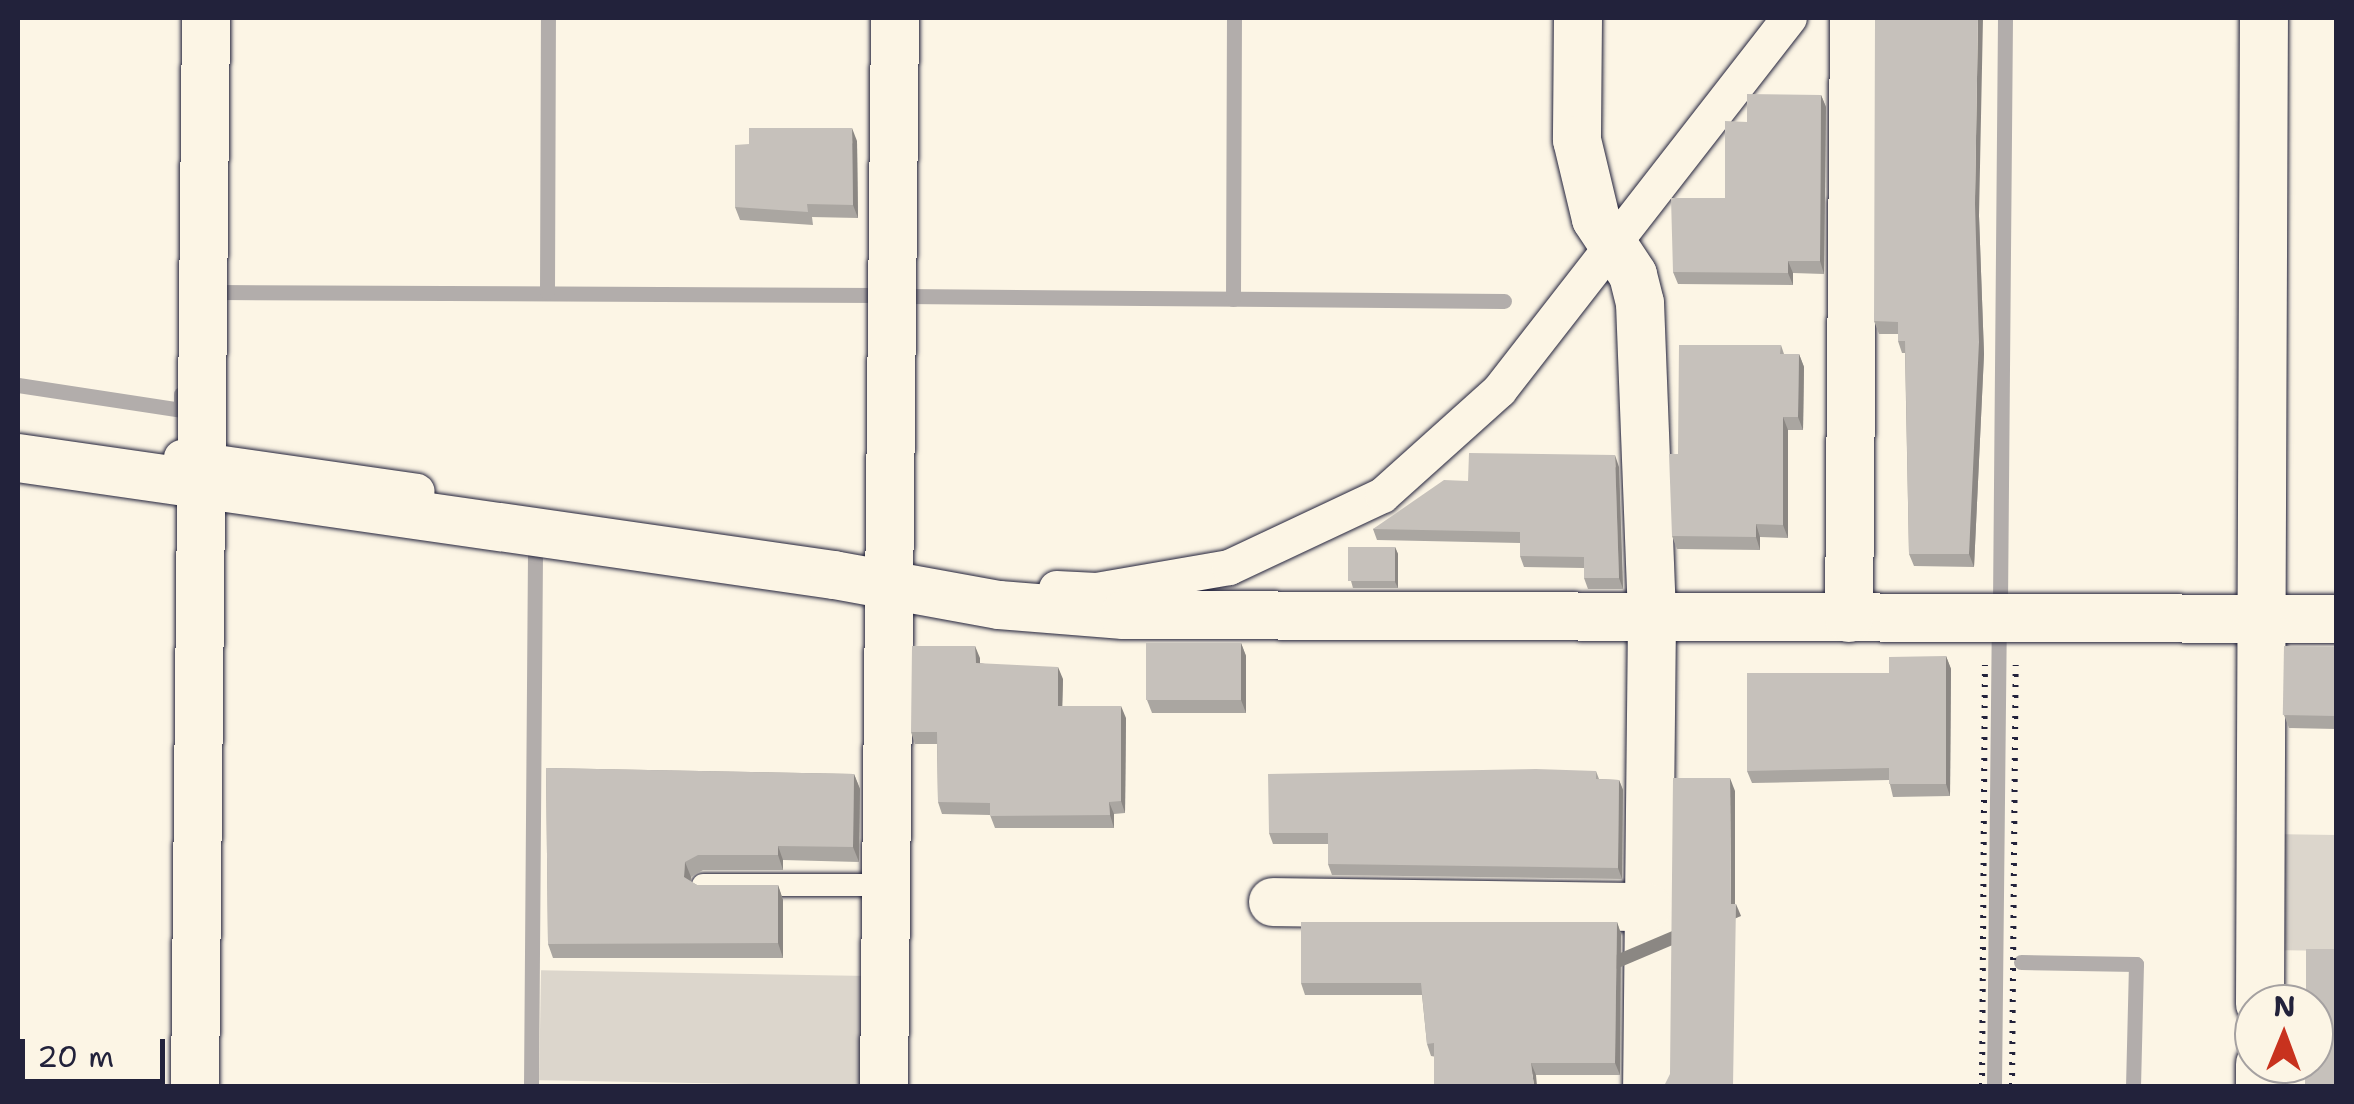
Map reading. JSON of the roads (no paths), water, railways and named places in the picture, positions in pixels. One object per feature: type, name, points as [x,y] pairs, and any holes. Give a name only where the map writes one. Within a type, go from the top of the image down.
[{"type":"street","points":[[195,1086],[206,18]]},
{"type":"street","points":[[884,1086],[895,18]]},
{"type":"street","points":[[1578,18],[1577,140],[1596,219],[1615,244],[1640,303],[1652,619],[1647,1086]]},
{"type":"street","points":[[18,435],[201,473],[890,574],[1096,590],[1229,566],[1292,543],[1382,495],[1442,447],[1499,390],[1789,18]]},
{"type":"street","points":[[1850,618],[1854,18]]},
{"type":"street","points":[[2260,984],[2264,18]]},
{"type":"street","points":[[18,458],[201,473]]},
{"type":"street","points":[[890,574],[999,605],[1124,616],[2336,619]]},
{"type":"street","points":[[1273,902],[1647,907]]},
{"type":"lane","points":[[703,885],[886,885]]},
{"type":"waterway","points":[[547,292],[548,18]]},
{"type":"waterway","points":[[1233,299],[1234,18]]},
{"type":"waterway","points":[[2000,603],[2005,18]]},
{"type":"waterway","points":[[219,292],[878,295]]},
{"type":"waterway","points":[[904,296],[1504,301]]},
{"type":"waterway","points":[[18,385],[181,410],[181,394]]},
{"type":"waterway","points":[[531,1086],[535,550]]},
{"type":"waterway","points":[[1994,1086],[1999,633]]},
{"type":"waterway","points":[[2021,962],[2136,964],[2133,1086]]}]
